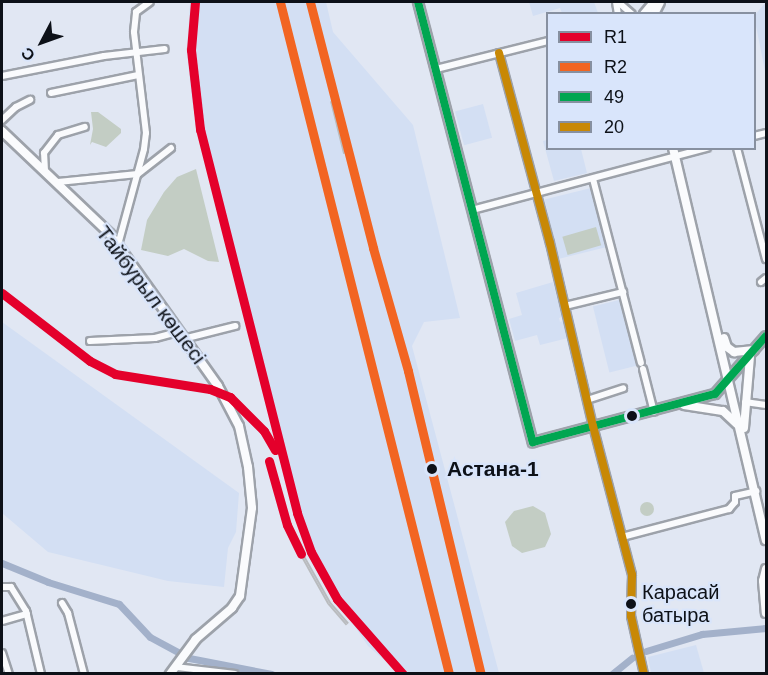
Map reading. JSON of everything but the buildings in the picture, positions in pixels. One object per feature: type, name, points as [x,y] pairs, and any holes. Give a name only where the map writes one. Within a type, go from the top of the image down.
[{"type":"main road","points":[[418,2],[533,442],[654,412],[715,394],[730,380],[766,336]]},
{"type":"main road","name":"Тайбурыл көшесі","points":[[2,131],[58,182],[117,245],[232,410],[244,448],[252,507],[240,596],[232,608],[205,630],[176,667]]},
{"type":"main road","points":[[674,153],[765,524],[766,540]]},
{"type":"main road","points":[[715,316],[727,347],[738,353],[756,350]]},
{"type":"main road","points":[[742,435],[750,357]]},
{"type":"main road","points":[[679,405],[723,411],[734,418],[742,435]]},
{"type":"main road","points":[[766,569],[763,581],[766,613]]},
{"type":"main road","points":[[170,674],[176,667]]},
{"type":"street","points":[[117,245],[138,174],[146,133],[134,52],[136,12],[150,2]]},
{"type":"street","points":[[617,2],[630,12]]},
{"type":"street","points":[[436,69],[546,41]]},
{"type":"street","points":[[2,76],[104,56],[165,49]]},
{"type":"street","points":[[499,53],[537,193],[633,582],[631,616],[644,674]]},
{"type":"street","points":[[51,93],[138,75]]},
{"type":"street","points":[[2,120],[16,107],[30,100]]},
{"type":"street","points":[[45,171],[44,153],[58,135],[85,127]]},
{"type":"street","points":[[58,182],[138,174],[171,148]]},
{"type":"street","points":[[472,210],[593,179],[674,153],[694,150]]},
{"type":"street","points":[[738,150],[766,259]]},
{"type":"street","points":[[593,179],[654,412]]},
{"type":"street","points":[[565,306],[623,292]]},
{"type":"street","points":[[90,341],[181,336],[235,326]]},
{"type":"street","points":[[587,400],[623,388]]},
{"type":"street","points":[[745,402],[766,405]]},
{"type":"street","points":[[622,537],[729,508],[735,502],[735,496],[756,491]]},
{"type":"street","points":[[2,587],[11,587],[27,614],[41,674]]},
{"type":"street","points":[[62,603],[68,613],[84,674]]},
{"type":"street","points":[[2,621],[27,614]]},
{"type":"street","points":[[2,653],[9,674]]},
{"type":"street","points":[[176,667],[235,674]]},
{"type":"shaded area","points":[[190,2],[326,2],[333,32],[413,125],[460,318],[424,322],[412,346],[499,673],[399,673],[368,646],[332,593],[300,532],[192,100],[187,52]]},
{"type":"shaded area","points":[[529,2],[594,2],[598,12],[562,12],[560,8],[533,16]]},
{"type":"shaded area","points":[[766,2],[766,76],[756,26],[756,14]]},
{"type":"shaded area","points":[[483,104],[492,138],[464,145],[455,112]]},
{"type":"shaded area","points":[[91,112],[98,112],[121,129],[121,133],[106,147],[92,142],[90,145],[93,129]]},
{"type":"shaded area","points":[[546,140],[546,150],[581,150],[587,173],[554,181],[543,141]]},
{"type":"shaded area","points":[[196,169],[219,262],[208,261],[184,249],[168,256],[141,250],[147,220],[164,192],[177,177]]},
{"type":"shaded area","points":[[591,188],[606,247],[559,259],[544,200]]},
{"type":"shaded area","points":[[596,227],[601,245],[568,255],[562,237]]},
{"type":"shaded area","points":[[553,282],[562,317],[559,318],[560,322],[563,321],[568,338],[540,345],[537,335],[515,341],[509,319],[522,315],[516,293]]},
{"type":"shaded area","points":[[623,299],[639,365],[609,372],[593,306]]},
{"type":"shaded area","points":[[2,322],[239,493],[236,532],[228,548],[224,587],[168,581],[48,552],[2,513]]},
{"type":"shaded area","points":[[647,502],[652,504],[654,509],[652,514],[647,516],[642,514],[640,509],[642,504]]},
{"type":"shaded area","points":[[533,506],[545,513],[551,534],[545,547],[522,553],[512,546],[505,522],[514,511]]},
{"type":"shaded area","points":[[696,645],[704,673],[651,673],[648,657]]},
{"type":"waterway","points":[[2,563],[48,582],[119,604],[150,637],[189,658],[271,674]]},
{"type":"waterway","points":[[646,651],[702,634],[766,628]]},
{"type":"waterway","points":[[612,674],[632,658]]},
{"type":"railway","points":[[195,2],[191,50],[200,129],[297,513],[311,552],[337,599],[403,674]]},
{"type":"railway","points":[[280,2],[449,674]]},
{"type":"railway","points":[[332,101],[345,153]]},
{"type":"railway","points":[[2,293],[90,361],[115,374],[210,389],[230,397],[264,431],[275,450]]},
{"type":"railway","points":[[269,461],[292,537],[329,603],[347,624]]},
{"type":"transit line","name":"R1","points":[[195,2],[191,50],[200,129],[297,513],[311,552],[337,599],[403,674]]},
{"type":"transit line","name":"R2","points":[[280,2],[449,674]]},
{"type":"transit line","name":"R2","points":[[310,2],[373,248],[408,371],[481,674]]},
{"type":"transit line","name":"49","points":[[418,2],[533,442],[715,394],[766,336]]},
{"type":"transit line","name":"20","points":[[499,53],[550,243],[593,426],[632,575],[631,616],[644,674]]},
{"type":"transit line","name":"R1","points":[[2,293],[90,361],[115,374],[210,389],[230,397],[264,431],[275,450]]},
{"type":"transit line","name":"R1","points":[[269,461],[287,525],[301,554]]},
{"type":"place","name":"Астана-1","points":[[432,469]]},
{"type":"place","name":"Карасай батыра","points":[[631,604]]}]
